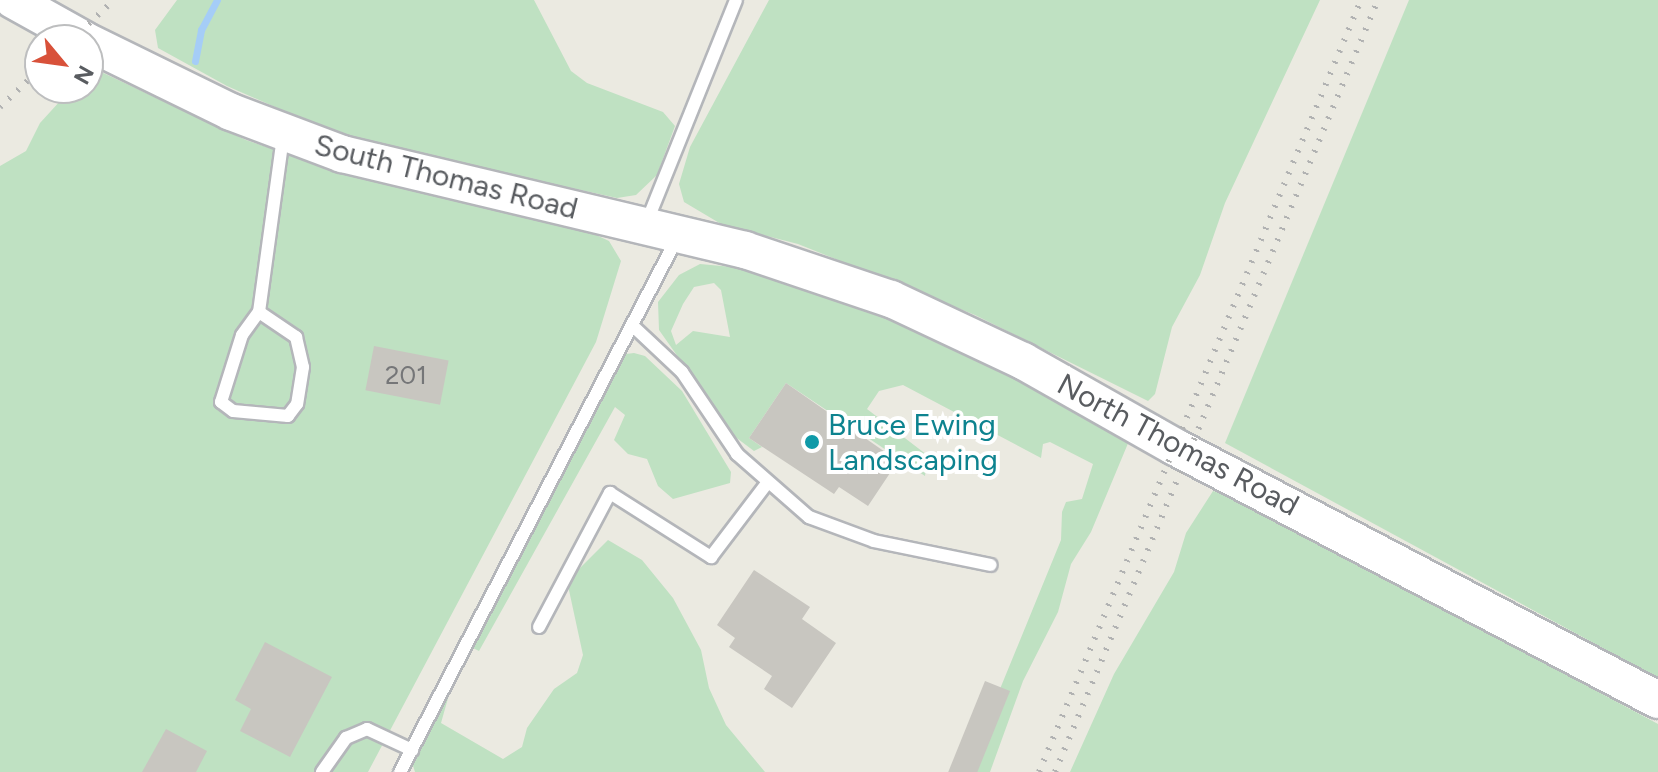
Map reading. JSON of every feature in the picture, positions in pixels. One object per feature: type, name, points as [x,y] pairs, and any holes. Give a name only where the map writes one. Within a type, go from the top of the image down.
[{"type":"main road","name":"South Thomas Road","points":[[13,0],[56,24]]},
{"type":"main road","name":"South Thomas Road","points":[[104,49],[284,134],[379,166],[662,231]]},
{"type":"main road","name":"North Thomas Road","points":[[662,231],[832,278],[950,325],[1658,700]]},
{"type":"lane","points":[[400,772],[634,327],[736,0]]},
{"type":"lane","points":[[259,312],[296,337],[303,367],[297,404],[288,416],[233,411],[221,402],[242,335],[259,312],[284,134]]},
{"type":"lane","points":[[634,327],[682,372],[737,454],[809,517],[874,541],[991,565]]},
{"type":"lane","points":[[539,627],[610,493],[711,557],[768,482]]},
{"type":"lane","points":[[322,772],[346,738],[367,729],[412,750]]},
{"type":"green space","points":[[177,0],[534,0],[571,71],[587,83],[663,112],[675,126],[657,175],[636,195],[617,198],[348,139],[227,86],[158,48],[155,30]]},
{"type":"green space","points":[[769,0],[1320,0],[1225,203],[1200,275],[1172,327],[1155,394],[1148,401],[975,315],[798,244],[721,224],[684,202],[679,184],[690,147]]},
{"type":"green space","points":[[1409,0],[1658,0],[1658,678],[1225,443]]},
{"type":"green space","points":[[104,73],[246,140],[320,165],[579,227],[609,241],[621,261],[596,342],[368,772],[0,772],[0,166],[26,151],[40,123],[57,104],[104,104]]},
{"type":"green space","points":[[700,264],[754,269],[864,306],[995,364],[1129,441],[1091,532],[1071,564],[1058,612],[1023,681],[990,772],[966,772],[1061,540],[1062,512],[1066,502],[1082,499],[1093,464],[1050,442],[1043,444],[1041,458],[903,385],[879,391],[867,409],[927,455],[925,476],[786,383],[749,438],[762,447],[754,451],[734,436],[659,330],[658,302],[679,275]],"holes":[[[714,283],[721,290],[730,337],[693,331],[676,345],[671,331],[694,287]]]},
{"type":"green space","points":[[626,354],[645,356],[682,391],[731,472],[730,483],[673,499],[658,486],[647,459],[628,454],[614,440],[625,415],[615,407],[479,651],[469,646],[466,642]]},
{"type":"green space","points":[[1213,491],[1239,499],[1658,724],[1658,772],[1070,772],[1114,674],[1174,572],[1186,533]]},
{"type":"green space","points":[[608,540],[642,560],[673,598],[701,650],[709,688],[726,725],[765,772],[415,772],[409,753],[456,670],[441,723],[503,759],[522,747],[527,728],[554,689],[577,673],[583,655],[567,581]]},
{"type":"building","points":[[374,346],[449,361],[440,405],[365,390]]},
{"type":"building","name":"Bruce Ewing Landscaping","points":[[786,383],[898,461],[868,506],[839,487],[834,494],[749,438]]},
{"type":"building","points":[[754,570],[810,607],[802,619],[836,643],[792,708],[764,689],[772,676],[729,647],[735,638],[717,625]]},
{"type":"building","points":[[265,642],[332,677],[290,757],[240,731],[251,709],[235,700]]},
{"type":"building","points":[[985,681],[1010,691],[977,772],[948,772]]},
{"type":"building","points":[[166,729],[207,751],[196,772],[142,772]]},
{"type":"waterway","points":[[195,61],[201,30],[217,0]]},
{"type":"railway","points":[[88,24],[114,0]]},
{"type":"railway","points":[[1039,772],[1361,0]]},
{"type":"railway","points":[[1055,772],[1378,0]]},
{"type":"railway","points":[[0,107],[24,84]]},
{"type":"place","name":"Bruce Ewing Landscaping","points":[[812,442]]}]
